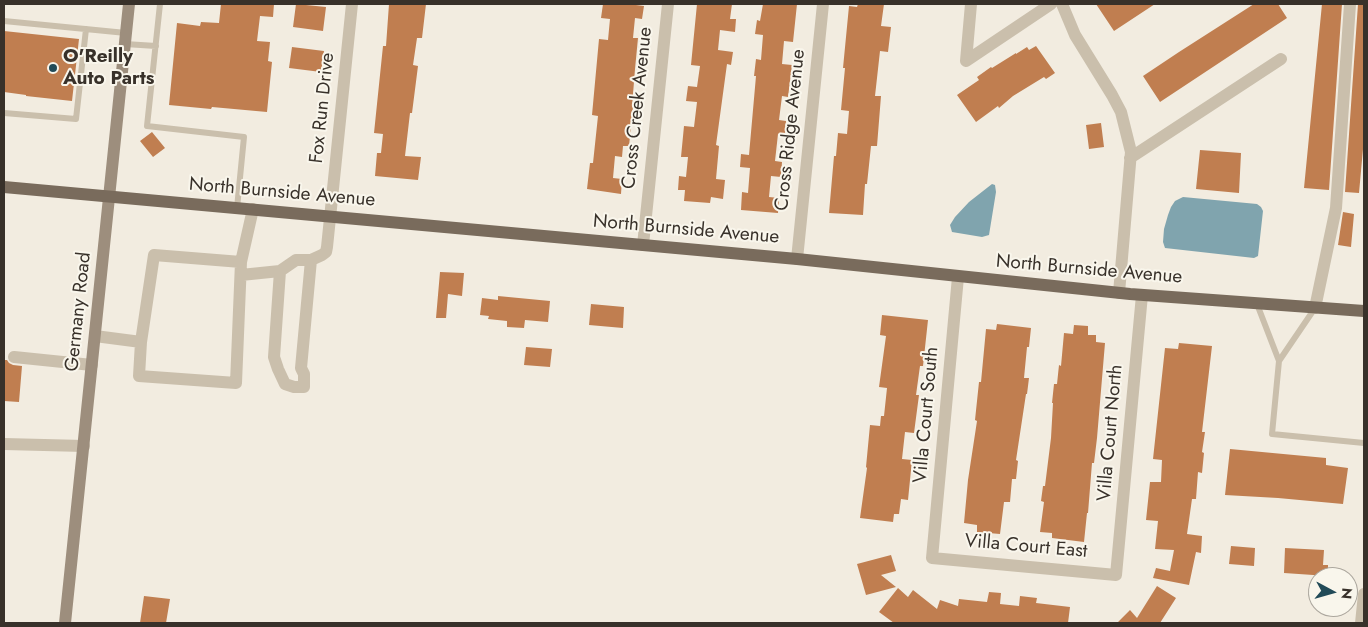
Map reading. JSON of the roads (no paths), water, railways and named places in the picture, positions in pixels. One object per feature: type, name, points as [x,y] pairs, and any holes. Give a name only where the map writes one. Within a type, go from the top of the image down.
[{"type":"main road","name":"Germany Road","points":[[65,623],[129,4]]},
{"type":"main road","name":"North Burnside Avenue","points":[[4,187],[797,259],[1119,293],[1364,311]]},
{"type":"street","name":"Fox Run Drive","points":[[311,260],[326,252],[352,4]]},
{"type":"street","name":"Cross Creek Avenue","points":[[643,245],[668,4]]},
{"type":"street","name":"Cross Ridge Avenue","points":[[797,259],[823,4]]},
{"type":"street","points":[[971,4],[966,61],[1051,4]]},
{"type":"street","points":[[1062,4],[1075,35],[1090,62],[1112,94],[1121,112],[1129,145],[1130,158],[1119,293]]},
{"type":"street","points":[[1315,308],[1336,208],[1350,4]]},
{"type":"street","points":[[1130,158],[1281,59]]},
{"type":"street","points":[[253,210],[241,268],[236,383],[139,376],[154,255],[241,268],[280,271],[296,260],[311,260],[301,368],[304,374],[304,387],[294,387],[286,384],[274,357],[280,271]]},
{"type":"street","name":"Villa Court South","points":[[932,558],[958,277]]},
{"type":"street","name":"Villa Court North","points":[[1116,575],[1142,295]]},
{"type":"street","points":[[95,336],[142,342]]},
{"type":"street","points":[[14,357],[92,365]]},
{"type":"street","points":[[4,444],[84,446]]},
{"type":"street","name":"Villa Court East","points":[[932,558],[1116,575]]},
{"type":"street","points":[[1361,623],[1364,594]]},
{"type":"lane","points":[[160,4],[147,126],[244,138],[237,208]]},
{"type":"lane","points":[[4,21],[86,29],[156,46]]},
{"type":"lane","points":[[4,113],[76,119],[86,29]]},
{"type":"lane","points":[[1257,304],[1279,361],[1272,434],[1364,443]]},
{"type":"lane","points":[[1279,361],[1315,308]]},
{"type":"water","points":[[992,184],[995,185],[996,192],[989,235],[982,237],[952,232],[950,225],[955,217],[969,202]]},
{"type":"water","points":[[1183,197],[1257,204],[1261,207],[1263,211],[1258,256],[1254,258],[1165,248],[1163,242],[1164,229],[1168,215],[1175,201]]},
{"type":"place","name":"O'Reilly Auto Parts","points":[[53,68]]}]
